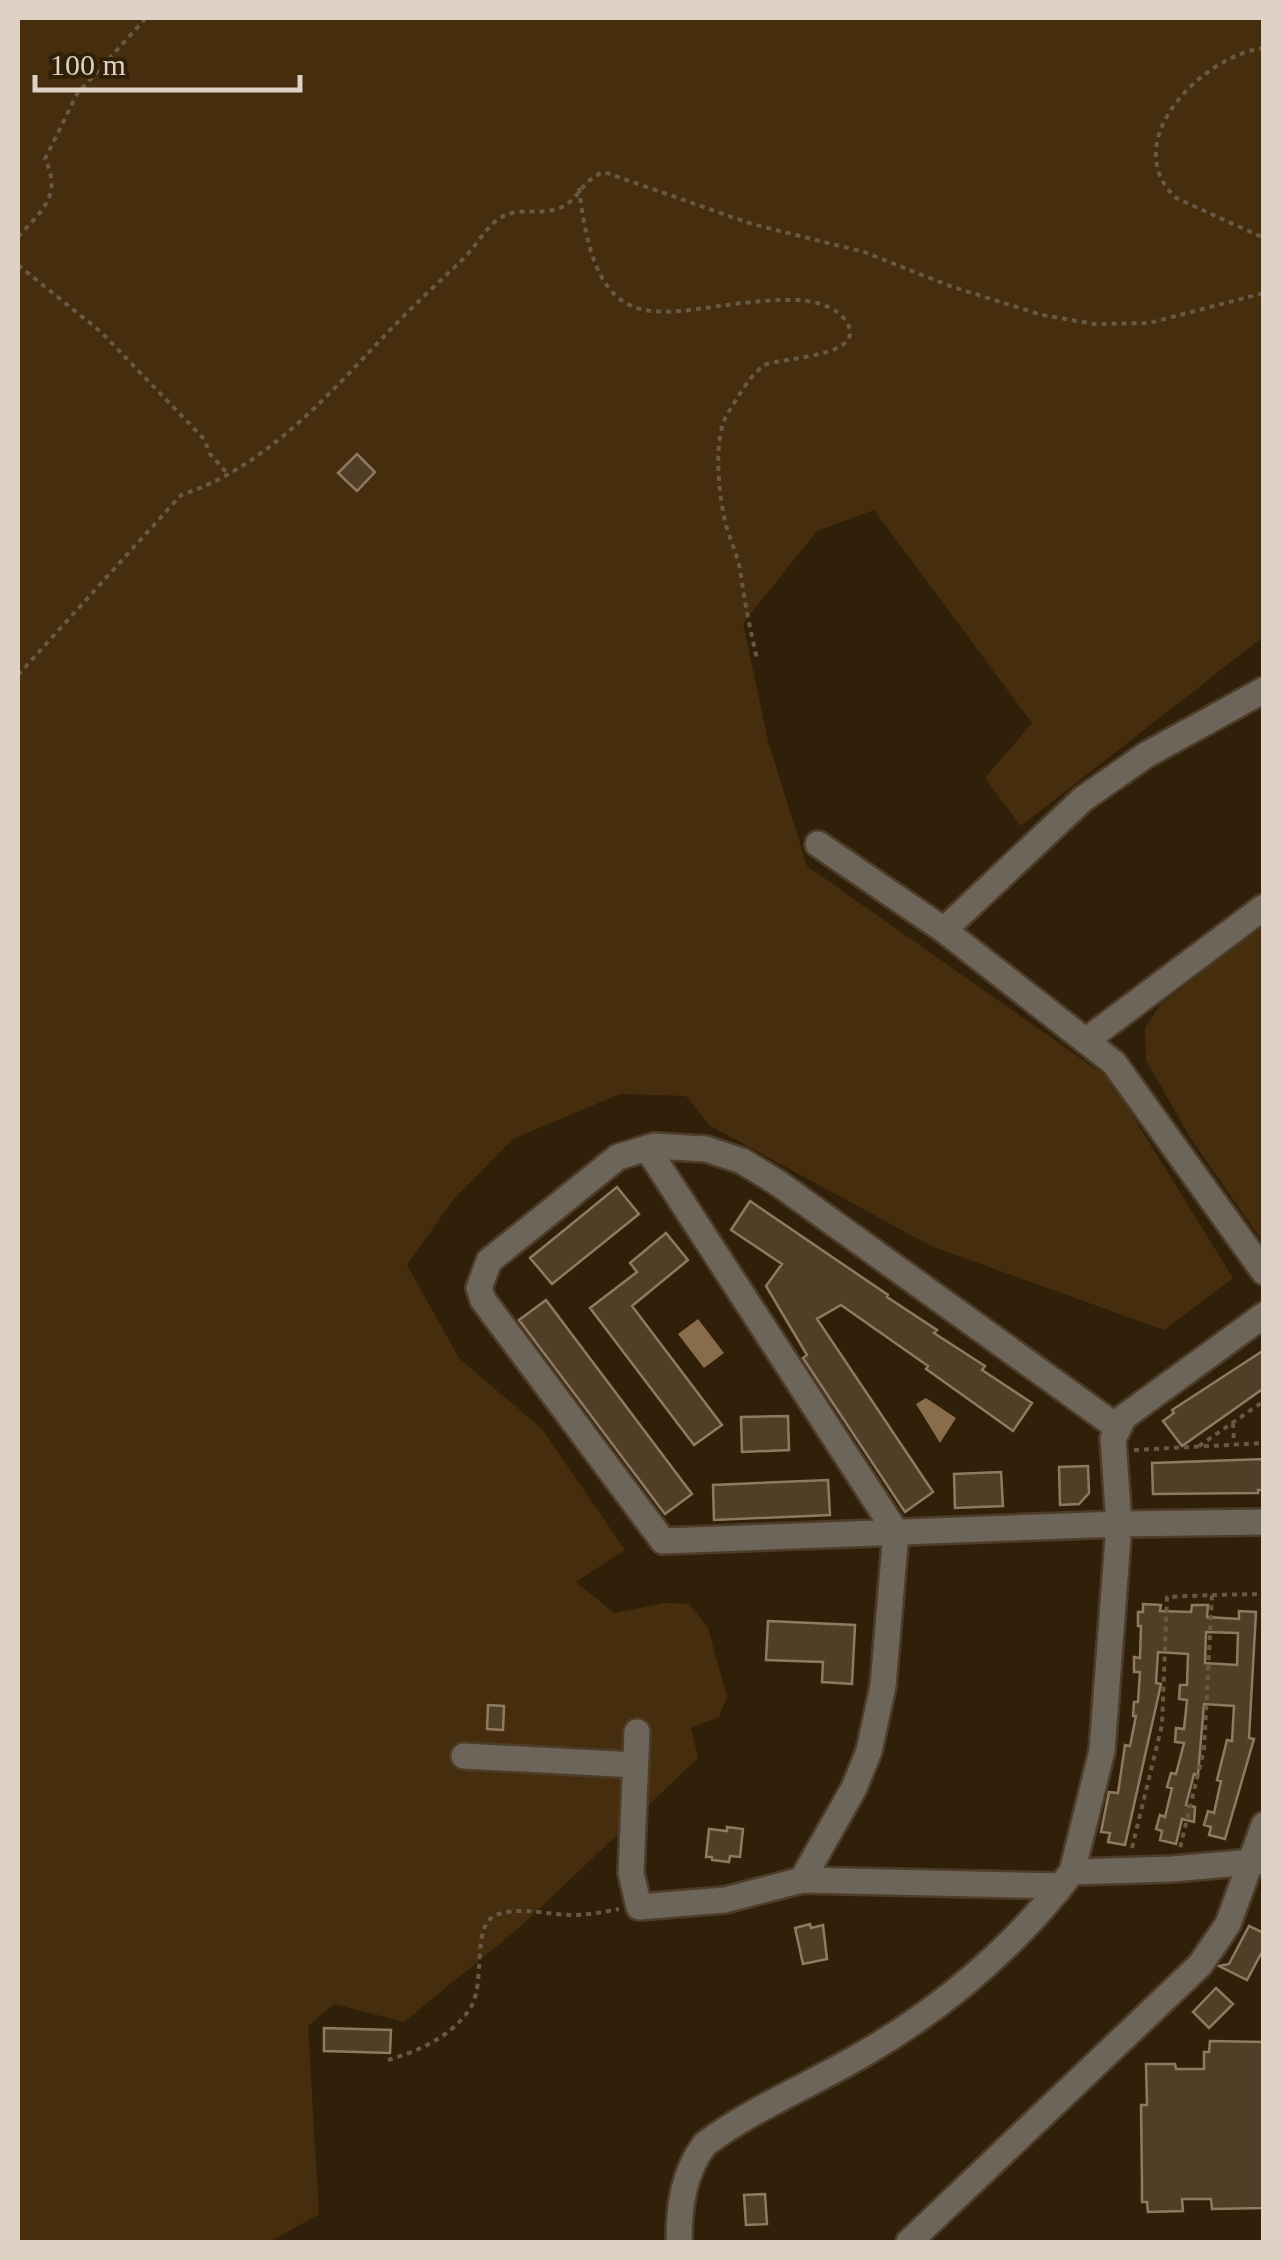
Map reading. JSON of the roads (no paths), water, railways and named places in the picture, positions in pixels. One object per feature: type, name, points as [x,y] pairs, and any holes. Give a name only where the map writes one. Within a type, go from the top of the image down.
[{"type":"street","points":[[944,930],[1094,790],[1146,755],[1264,690]]},
{"type":"street","points":[[818,844],[944,930],[1114,1063],[1264,1272]]},
{"type":"street","points":[[1088,1039],[1264,907]]},
{"type":"street","points":[[647,1148],[896,1532],[883,1686],[868,1751],[854,1788],[802,1880]]},
{"type":"street","points":[[1116,1427],[778,1182],[742,1161],[706,1149],[647,1148],[618,1157],[503,1247],[482,1275],[479,1288],[482,1300],[663,1541],[1264,1522]]},
{"type":"street","points":[[679,2242],[685,2181],[704,2144],[868,2052],[944,2003],[1001,1951],[1066,1879],[1102,1751],[1119,1524],[1113,1440],[1116,1427],[1143,1402],[1264,1316]]},
{"type":"street","points":[[637,1732],[631,1872],[639,1906],[725,1900],[802,1880],[1066,1879],[1257,1861]]},
{"type":"street","points":[[464,1756],[636,1765]]},
{"type":"street","points":[[909,2242],[1200,1966],[1228,1924],[1257,1861],[1264,1825]]}]
